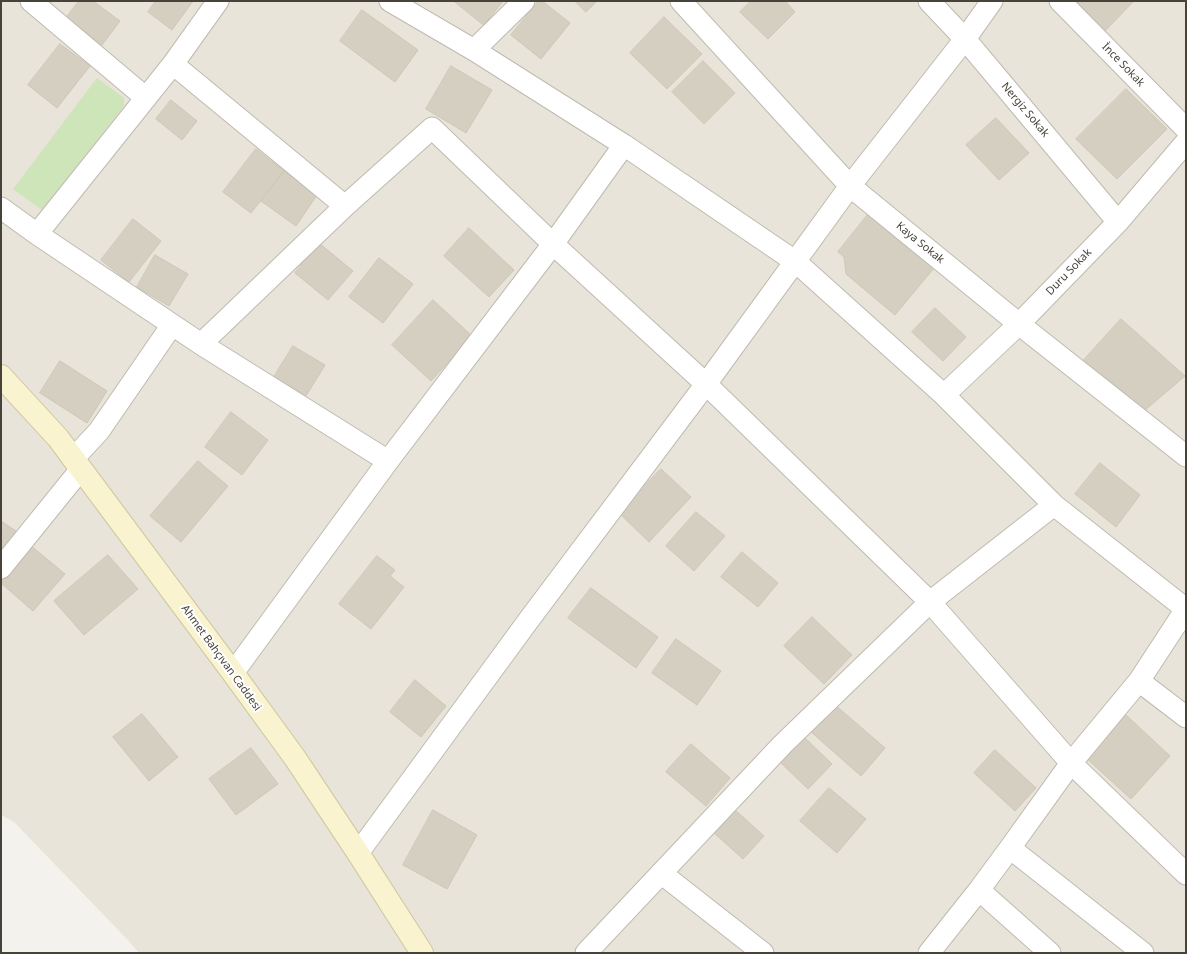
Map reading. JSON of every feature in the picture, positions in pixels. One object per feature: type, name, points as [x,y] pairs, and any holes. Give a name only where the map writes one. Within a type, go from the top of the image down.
[{"type":"main road","name":"Ahmet Bahçıvan Caddesi","points":[[1,376],[58,438],[233,673],[295,758],[422,953]]},
{"type":"street","points":[[31,1],[146,98]]},
{"type":"street","points":[[37,234],[174,64],[218,1]]},
{"type":"street","points":[[390,1],[474,50],[624,145],[796,262],[944,395],[1054,505],[1186,609],[1139,681],[1071,764],[979,890],[929,953]]},
{"type":"street","points":[[474,50],[524,1]]},
{"type":"street","name":"Kaya Sokak","points":[[681,1],[850,186],[1019,324],[1186,456]]},
{"type":"street","name":"Nergiz Sokak","points":[[929,1],[964,39],[1118,222]]},
{"type":"street","points":[[358,853],[528,621],[796,262],[850,186],[992,1]]},
{"type":"street","name":"İnce Sokak","points":[[1060,1],[1186,129]]},
{"type":"street","points":[[174,64],[345,206]]},
{"type":"street","points":[[201,344],[345,206],[432,128],[553,244],[706,384],[930,602],[1071,764],[1186,874]]},
{"type":"street","name":"Duru Sokak","points":[[944,395],[1019,324],[1118,222],[1186,142]]},
{"type":"street","points":[[233,673],[388,461],[553,244],[624,145]]},
{"type":"street","points":[[1,208],[37,234],[201,344],[388,461]]},
{"type":"street","points":[[1,568],[77,464],[172,324]]},
{"type":"street","points":[[586,953],[783,744],[930,602],[1054,505]]},
{"type":"street","points":[[1139,681],[1186,717]]},
{"type":"street","points":[[1010,848],[1143,953]]},
{"type":"street","points":[[662,873],[763,953]]},
{"type":"street","points":[[979,890],[1050,953]]},
{"type":"shaded area","points":[[1,1],[1186,1],[1186,953],[139,953],[14,822],[1,815]]},
{"type":"green space","points":[[97,78],[124,98],[124,106],[42,210],[13,189]]},
{"type":"building","points":[[79,1],[93,1],[120,21],[102,45],[66,18]]},
{"type":"building","points":[[156,1],[193,1],[172,30],[148,12]]},
{"type":"building","points":[[454,1],[503,1],[484,25]]},
{"type":"building","points":[[539,1],[542,1],[570,23],[541,59],[511,35]]},
{"type":"building","points":[[575,1],[597,1],[586,12]]},
{"type":"building","points":[[751,1],[785,1],[795,12],[768,39],[740,12]]},
{"type":"building","points":[[1072,1],[1134,1],[1104,32]]},
{"type":"building","points":[[362,10],[418,50],[395,82],[340,41]]},
{"type":"building","points":[[664,17],[702,54],[667,89],[630,53]]},
{"type":"building","points":[[60,44],[90,66],[57,108],[28,85]]},
{"type":"building","points":[[703,61],[735,93],[704,124],[672,92]]},
{"type":"building","points":[[451,66],[492,90],[466,133],[426,109]]},
{"type":"building","points":[[1126,89],[1167,129],[1117,179],[1076,139]]},
{"type":"building","points":[[171,100],[197,121],[182,140],[156,119]]},
{"type":"building","points":[[996,118],[1029,153],[999,180],[966,145]]},
{"type":"building","points":[[256,149],[284,171],[251,213],[223,192]]},
{"type":"building","points":[[284,171],[317,195],[296,226],[261,201]]},
{"type":"building","points":[[870,212],[934,268],[895,315],[846,274],[844,257],[838,252]]},
{"type":"building","points":[[133,219],[161,241],[129,282],[101,260]]},
{"type":"building","points":[[469,228],[514,270],[489,297],[444,256]]},
{"type":"building","points":[[319,243],[353,271],[328,300],[295,273]]},
{"type":"building","points":[[155,255],[188,274],[169,306],[137,287]]},
{"type":"building","points":[[379,258],[413,284],[383,323],[349,297]]},
{"type":"building","points":[[433,300],[472,336],[431,381],[392,345]]},
{"type":"building","points":[[935,308],[966,337],[943,361],[912,332]]},
{"type":"building","points":[[1121,319],[1185,376],[1144,411],[1083,361]]},
{"type":"building","points":[[293,346],[325,365],[306,396],[274,377]]},
{"type":"building","points":[[60,361],[107,391],[87,423],[40,393]]},
{"type":"building","points":[[231,412],[268,440],[242,475],[205,447]]},
{"type":"building","points":[[198,461],[228,486],[181,542],[150,516]]},
{"type":"building","points":[[1100,463],[1140,495],[1116,527],[1075,494]]},
{"type":"building","points":[[661,469],[691,497],[649,542],[619,513]]},
{"type":"building","points":[[696,512],[725,536],[694,571],[666,546]]},
{"type":"building","points":[[1,521],[16,531],[1,554]]},
{"type":"building","points":[[30,545],[65,574],[33,611],[1,583],[1,579]]},
{"type":"building","points":[[742,552],[778,583],[758,607],[721,577]]},
{"type":"building","points":[[108,555],[138,589],[84,635],[54,601]]},
{"type":"building","points":[[377,556],[395,570],[390,576],[404,587],[371,629],[339,604]]},
{"type":"building","points":[[591,588],[658,637],[636,668],[568,618]]},
{"type":"building","points":[[812,617],[852,655],[824,684],[784,646]]},
{"type":"building","points":[[676,639],[721,671],[697,705],[652,673]]},
{"type":"building","points":[[415,680],[446,706],[421,737],[390,712]]},
{"type":"building","points":[[834,704],[885,748],[861,776],[810,731]]},
{"type":"building","points":[[142,714],[178,757],[149,781],[113,737]]},
{"type":"building","points":[[1125,714],[1170,756],[1131,799],[1085,757]]},
{"type":"building","points":[[804,737],[832,764],[808,789],[780,762]]},
{"type":"building","points":[[691,744],[730,778],[706,806],[666,772]]},
{"type":"building","points":[[251,748],[278,784],[236,815],[209,779]]},
{"type":"building","points":[[995,750],[1036,788],[1015,811],[974,773]]},
{"type":"building","points":[[829,788],[866,819],[837,853],[800,821]]},
{"type":"building","points":[[734,809],[764,836],[743,859],[713,832]]},
{"type":"building","points":[[433,810],[477,835],[447,889],[403,865]]}]
